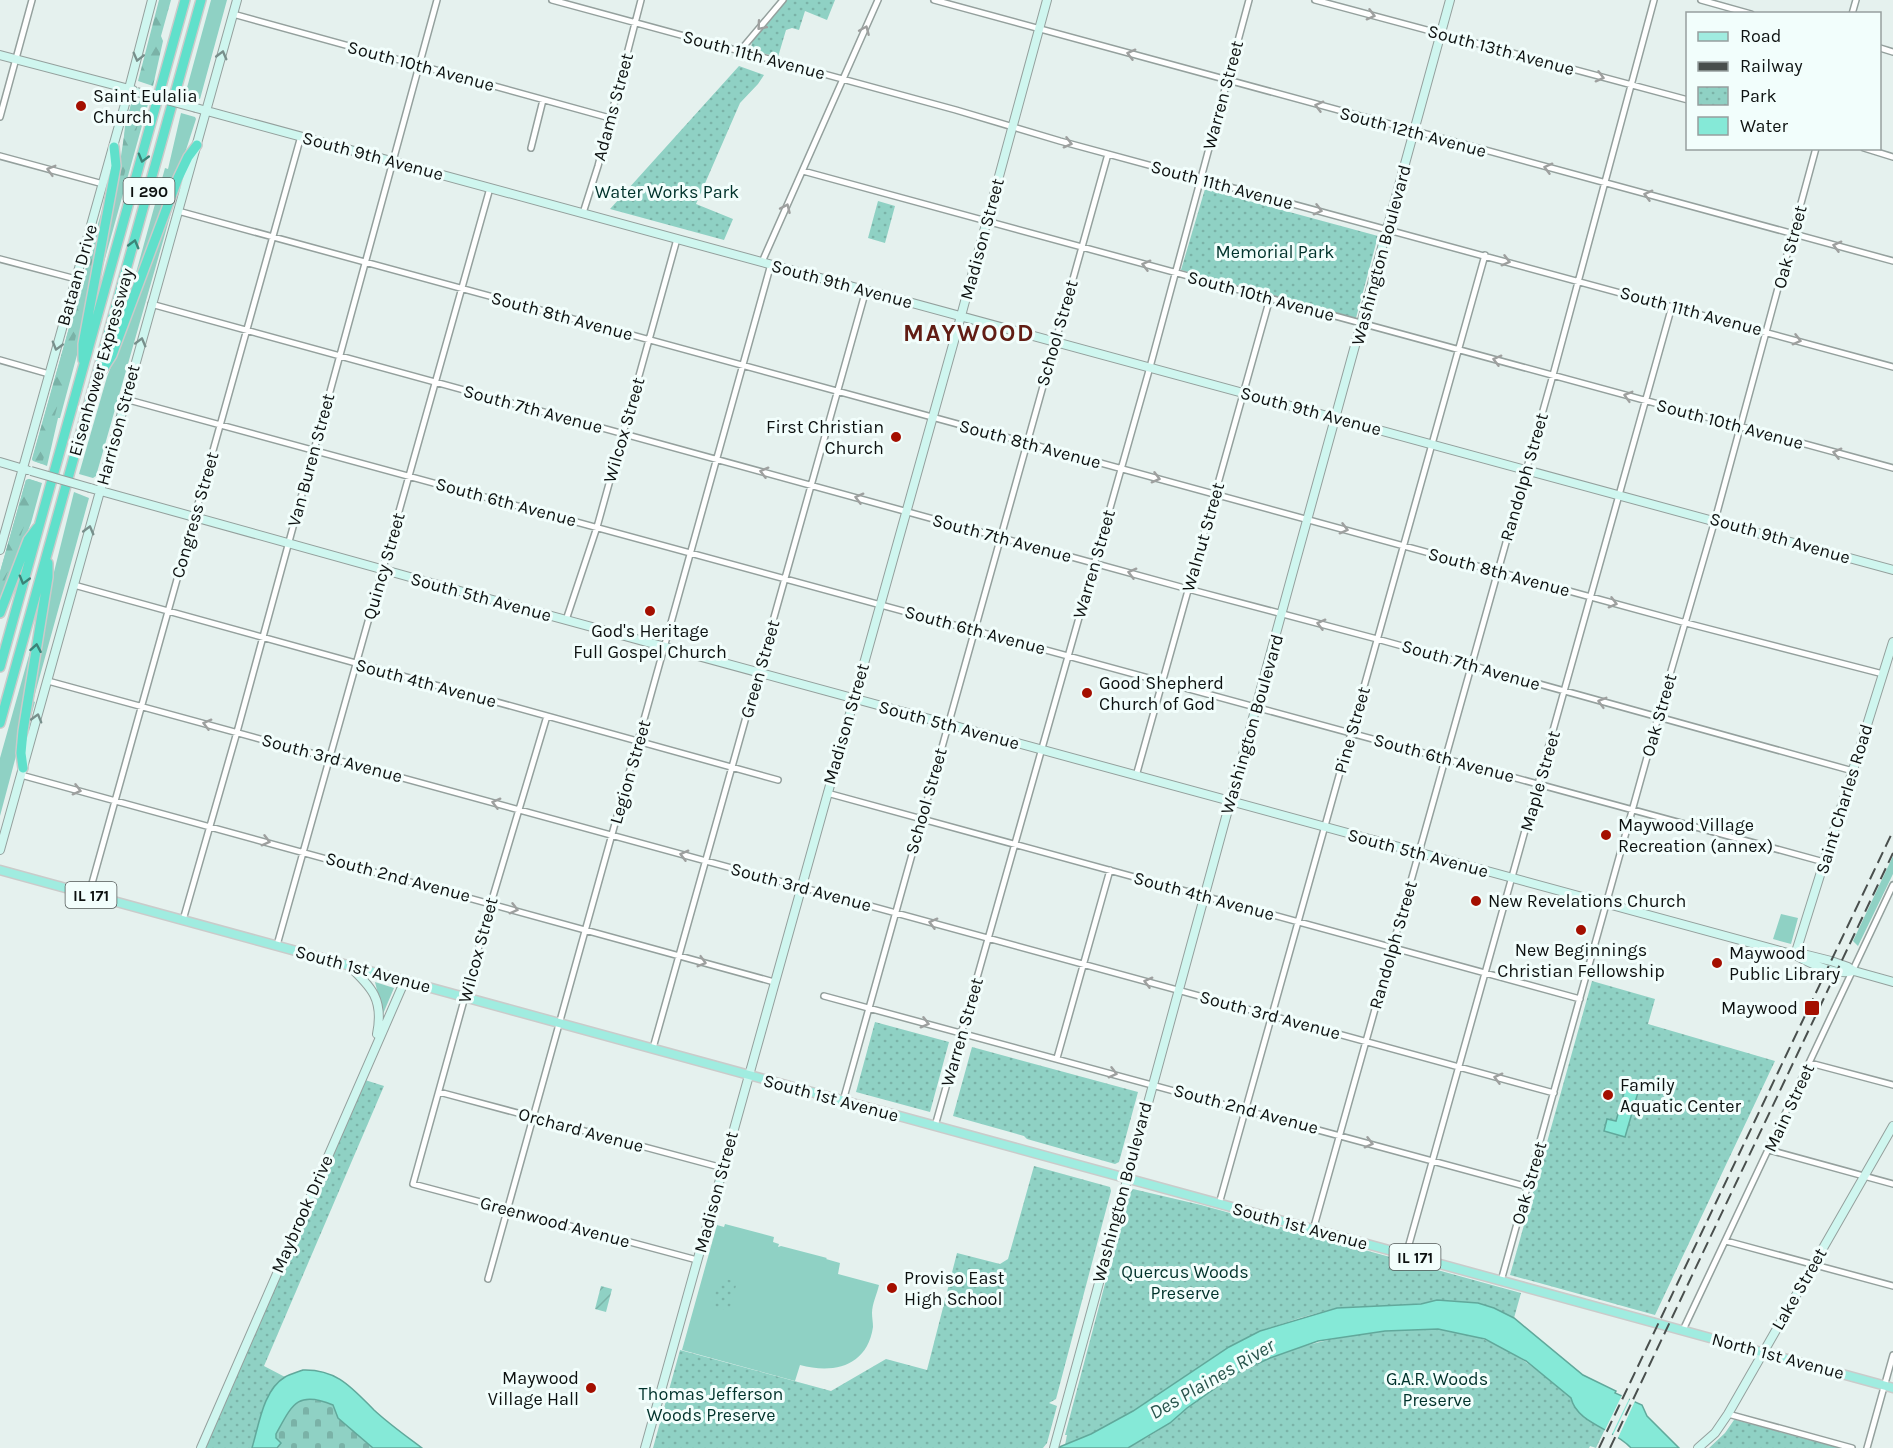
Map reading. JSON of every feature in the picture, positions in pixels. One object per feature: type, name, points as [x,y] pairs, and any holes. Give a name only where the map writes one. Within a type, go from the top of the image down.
[{"type":"highway","name":"Eisenhower Expressway","points":[[0,667],[185,0]]},
{"type":"highway","name":"Eisenhower Expressway","points":[[0,723],[201,0]]},
{"type":"highway","points":[[96,382],[112,355],[178,178],[188,157],[197,145]]},
{"type":"highway","points":[[84,368],[83,344],[116,166],[114,147]]},
{"type":"highway","points":[[0,613],[28,540],[40,524]]},
{"type":"highway","points":[[22,771],[23,731],[48,577],[47,553]]},
{"type":"main road","name":"South 1st Avenue","points":[[0,870],[1662,1324]]},
{"type":"main road","name":"North 1st Avenue","points":[[1662,1324],[1889,1386]]},
{"type":"street","points":[[0,117],[32,0]]},
{"type":"street","name":"Bataan Drive","points":[[0,550],[27,470],[49,374],[103,184],[133,91],[152,0]]},
{"type":"street","name":"Harrison Street","points":[[0,850],[237,0]]},
{"type":"street","name":"Van Buren Street","points":[[183,920],[263,638],[437,0]]},
{"type":"street","name":"South 11th Avenue","points":[[552,0],[1893,367]]},
{"type":"street","name":"Adams Street","points":[[583,213],[641,0]]},
{"type":"street","points":[[739,52],[783,0]]},
{"type":"street","name":"Legion Street","points":[[488,1279],[743,365],[766,263],[803,171],[878,0]]},
{"type":"street","name":"South 12th Avenue","points":[[934,0],[1893,261]]},
{"type":"street","name":"Madison Street","points":[[645,1448],[1047,0]]},
{"type":"street","name":"Warren Street","points":[[935,1126],[1150,367],[1249,0]]},
{"type":"street","name":"South 13th Avenue","points":[[1315,0],[1686,99]]},
{"type":"street","name":"Washington Boulevard","points":[[1054,1448],[1151,1083],[1309,520],[1450,0]]},
{"type":"street","name":"Randolph Street","points":[[1313,1230],[1553,375],[1654,0]]},
{"type":"street","points":[[1701,0],[1744,12]]},
{"type":"street","name":"South 10th Avenue","points":[[233,14],[610,118]]},
{"type":"street","name":"South 9th Avenue","points":[[0,55],[1893,570]]},
{"type":"street","points":[[531,148],[543,100]]},
{"type":"street","name":"Congress Street","points":[[89,894],[301,136]]},
{"type":"street","name":"Oak Street","points":[[1501,1281],[1741,427],[1815,150]]},
{"type":"street","points":[[1870,150],[1893,157]]},
{"type":"street","name":"School Street","points":[[843,1101],[1108,154]]},
{"type":"street","points":[[0,156],[103,184]]},
{"type":"street","name":"South 10th Avenue","points":[[803,171],[1893,468]]},
{"type":"street","name":"Quincy Street","points":[[277,945],[490,188]]},
{"type":"street","name":"South 8th Avenue","points":[[178,211],[1498,572],[1883,674]]},
{"type":"street","name":"Wilcox Street","points":[[566,620],[597,527],[677,238]]},
{"type":"street","name":"Pine Street","points":[[1219,1204],[1485,255]]},
{"type":"street","points":[[0,259],[76,279]]},
{"type":"street","name":"Green Street","points":[[653,1048],[866,290]]},
{"type":"street","name":"Walnut Street","points":[[1136,776],[1270,298]]},
{"type":"street","name":"South 7th Avenue","points":[[151,304],[1853,771]]},
{"type":"street","name":"Maple Street","points":[[1406,1255],[1672,306]]},
{"type":"street","points":[[0,360],[49,374]]},
{"type":"street","name":"South 6th Avenue","points":[[125,399],[1824,862]]},
{"type":"street","name":"South 5th Avenue","points":[[0,462],[383,570],[1796,955],[1808,962],[1834,966],[1845,973],[1854,971],[1893,982]]},
{"type":"street","name":"South 4th Avenue","points":[[74,585],[778,780]]},
{"type":"street","name":"Saint Charles Road","points":[[1796,955],[1893,642]]},
{"type":"street","name":"South 3rd Avenue","points":[[48,681],[1554,1093]]},
{"type":"street","name":"Wilcox Street","points":[[413,1185],[491,903],[547,716]]},
{"type":"street","name":"South 2nd Avenue","points":[[22,771],[116,800],[774,982]]},
{"type":"street","name":"South 4th Avenue","points":[[827,793],[1580,999]]},
{"type":"street","points":[[1057,1058],[1110,870]]},
{"type":"street","name":"Main Street","points":[[1683,1330],[1893,885]]},
{"type":"street","points":[[347,964],[369,984],[376,995],[380,1019],[374,1050]]},
{"type":"street","name":"Maybrook Drive","points":[[201,1448],[405,980]]},
{"type":"street","name":"South 2nd Avenue","points":[[824,996],[1528,1187]]},
{"type":"street","points":[[1810,1063],[1893,1085]]},
{"type":"street","name":"Orchard Avenue","points":[[439,1092],[723,1168]]},
{"type":"street","name":"Lake Street","points":[[1698,1448],[1715,1433],[1728,1414],[1893,1126]]},
{"type":"street","points":[[1769,1150],[1893,1184]]},
{"type":"street","name":"Greenwood Avenue","points":[[413,1185],[697,1260]]},
{"type":"street","points":[[1726,1241],[1893,1286]]},
{"type":"street","points":[[1867,1448],[1889,1386],[1893,1355]]},
{"type":"street","points":[[1728,1414],[1852,1448]]},
{"type":"green space","points":[[159,0],[171,0],[161,36],[163,41],[153,86],[138,81]]},
{"type":"green space","points":[[211,0],[227,0],[200,99],[185,95]]},
{"type":"green space","points":[[787,0],[835,0],[827,20],[805,11],[799,30],[792,28],[786,30],[778,57],[754,51],[751,48],[752,42]]},
{"type":"green space","name":"Water Works Park","points":[[739,66],[764,75],[740,103],[696,204],[733,219],[724,240],[610,209]]},
{"type":"green space","points":[[132,101],[148,104],[99,280],[121,166],[125,126]]},
{"type":"green space","points":[[132,101],[144,102],[116,205],[113,208],[126,127]]},
{"type":"green space","points":[[181,113],[196,119],[136,281],[134,280],[165,168],[168,169]]},
{"type":"green space","points":[[112,166],[77,355],[60,418],[58,418],[47,466],[32,460],[107,192],[105,191]]},
{"type":"green space","points":[[179,185],[96,476],[93,478],[79,474],[107,377]]},
{"type":"green space","name":"Memorial Park","points":[[1205,189],[1378,236],[1356,318],[1181,270]]},
{"type":"green space","points":[[878,201],[895,206],[885,243],[868,238]]},
{"type":"green space","points":[[99,222],[75,340],[42,464],[32,459]]},
{"type":"green space","points":[[26,480],[42,483],[31,523],[0,603],[0,572]]},
{"type":"green space","points":[[26,480],[38,482],[0,593],[0,572]]},
{"type":"green space","points":[[74,492],[89,498],[33,701],[35,702],[29,723],[52,580]]},
{"type":"green space","points":[[35,634],[16,756],[0,816],[0,758]]},
{"type":"green space","points":[[1893,856],[1893,874],[1858,946],[1853,941]]},
{"type":"green space","points":[[1781,914],[1798,918],[1791,944],[1773,939]]},
{"type":"green space","points":[[1592,981],[1655,999],[1648,1024],[1775,1061],[1655,1315],[1510,1275]]},
{"type":"green space","points":[[375,982],[394,988],[383,1014]]},
{"type":"green space","points":[[875,1022],[949,1042],[930,1112],[856,1092]]},
{"type":"green space","points":[[972,1047],[1138,1092],[1119,1162],[1115,1164],[953,1116]]},
{"type":"green space","points":[[365,1080],[384,1086],[264,1366],[285,1377],[267,1401],[252,1448],[205,1448]]},
{"type":"green space","name":"Thomas Jefferson Woods Preserve","points":[[1034,1166],[1110,1187],[1111,1191],[1056,1399],[1049,1403],[1057,1406],[1047,1443],[1043,1448],[653,1448],[680,1350],[831,1391],[886,1359],[927,1370],[957,1253],[1000,1264],[1008,1259]]},
{"type":"green space","name":"Quercus Woods Preserve","points":[[1133,1189],[1201,1205],[1521,1293],[1514,1318],[1478,1303],[1437,1300],[1421,1304],[1337,1308],[1303,1317],[1260,1331],[1229,1347],[1133,1411],[1065,1445],[1067,1435],[1065,1435],[1129,1193]]},
{"type":"green space","points":[[725,1224],[774,1237],[773,1242],[779,1244],[778,1247],[840,1263],[838,1274],[879,1285],[872,1310],[873,1327],[864,1351],[856,1359],[836,1367],[812,1368],[800,1365],[795,1381],[682,1350],[717,1225],[724,1227]]},
{"type":"green space","points":[[722,1278],[737,1282],[729,1311],[715,1307],[714,1295]]},
{"type":"green space","points":[[601,1286],[612,1289],[606,1312],[595,1309]]},
{"type":"green space","name":"G.A.R. Woods Preserve","points":[[1415,1328],[1440,1329],[1480,1338],[1515,1355],[1568,1395],[1589,1420],[1605,1429],[1596,1448],[1590,1446],[1589,1448],[1128,1448],[1161,1429],[1220,1383],[1259,1362],[1324,1341]]},
{"type":"green space","points":[[303,1399],[324,1401],[334,1405],[338,1418],[373,1448],[277,1448],[281,1443],[276,1438],[276,1434],[290,1410]]},
{"type":"green space","points":[[1734,1420],[1839,1448],[1709,1448],[1725,1433]]},
{"type":"water","points":[[1626,1086],[1639,1089],[1625,1137],[1604,1131],[1607,1119],[1616,1121]]},
{"type":"water","name":"Des Plaines River","points":[[1437,1300],[1478,1303],[1514,1318],[1583,1375],[1642,1405],[1647,1416],[1679,1448],[1631,1448],[1624,1441],[1588,1420],[1575,1407],[1571,1398],[1526,1361],[1485,1339],[1438,1329],[1385,1331],[1318,1341],[1270,1358],[1237,1373],[1187,1408],[1170,1423],[1128,1448],[1057,1448],[1091,1434],[1133,1411],[1229,1347],[1260,1331],[1337,1308],[1421,1304]]},
{"type":"water","points":[[303,1370],[325,1373],[343,1381],[374,1410],[422,1448],[373,1448],[338,1418],[333,1405],[311,1399],[297,1403],[287,1415],[276,1434],[276,1438],[281,1443],[277,1448],[252,1448],[263,1409],[272,1390],[285,1377]]},
{"type":"pier","points":[[1623,1393],[1630,1397],[1611,1436],[1604,1432]]},
{"type":"pier","points":[[1631,1397],[1636,1399],[1617,1440],[1612,1437]]},
{"type":"railway","points":[[1599,1448],[1893,831]]},
{"type":"railway","points":[[1610,1448],[1893,853]]},
{"type":"place","name":"Saint Eulalia Church","points":[[81,106]]},
{"type":"place","name":"First Christian Church","points":[[896,437]]},
{"type":"place","name":"God's Heritage Full Gospel Church","points":[[650,611]]},
{"type":"place","name":"Good Shepherd Church of God","points":[[1087,693]]},
{"type":"place","name":"Maywood Village Recreation (annex)","points":[[1606,835]]},
{"type":"place","name":"New Revelations Church","points":[[1476,901]]},
{"type":"place","name":"New Beginnings Christian Fellowship","points":[[1581,930]]},
{"type":"place","name":"Maywood Public Library","points":[[1717,963]]},
{"type":"place","name":"Maywood","points":[[1812,1008]]},
{"type":"place","name":"Family Aquatic Center","points":[[1608,1095]]},
{"type":"place","name":"Proviso East High School","points":[[892,1288]]},
{"type":"place","name":"Maywood Village Hall","points":[[591,1388]]},
{"type":"district","name":"MAYWOOD","points":[[969,333]]}]
